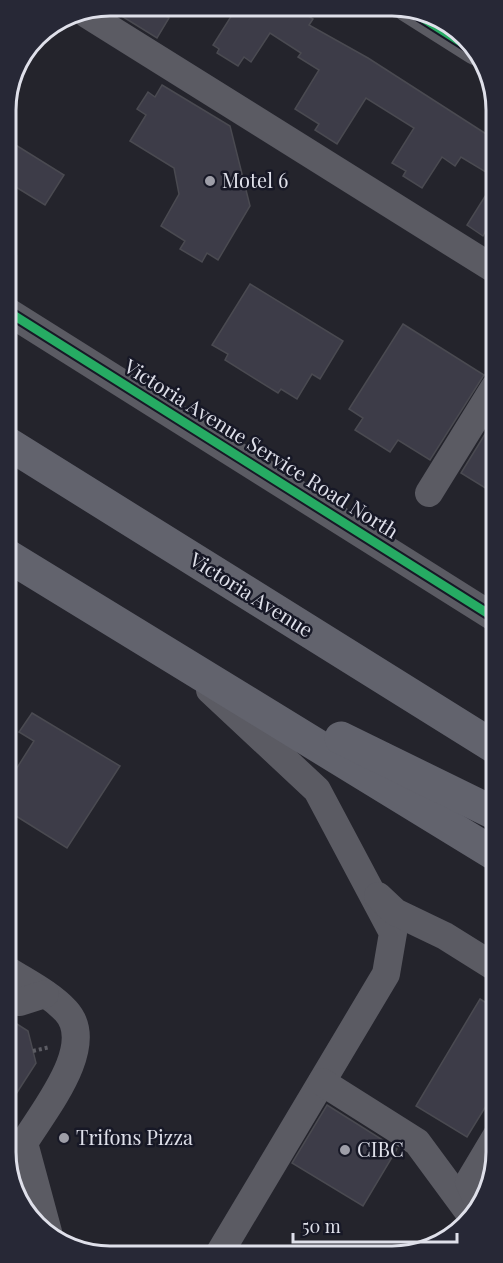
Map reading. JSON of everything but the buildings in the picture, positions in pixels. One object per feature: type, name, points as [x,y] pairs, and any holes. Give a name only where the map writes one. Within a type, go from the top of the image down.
[{"type":"highway","name":"Victoria Avenue","points":[[17,449],[486,742]]},
{"type":"highway","points":[[17,561],[486,849]]},
{"type":"highway","points":[[177,660],[486,809]]},
{"type":"street","points":[[93,18],[486,264]]},
{"type":"street","name":"Victoria Avenue Service Road North","points":[[17,317],[486,612]]},
{"type":"street","points":[[429,493],[486,401]]},
{"type":"street","points":[[177,660],[317,790],[374,893],[393,933],[386,974],[224,1246]]},
{"type":"street","points":[[374,893],[395,912],[445,936],[486,962]]},
{"type":"street","points":[[16,976],[45,994],[67,1012],[77,1039],[73,1062],[24,1143],[45,1220]]},
{"type":"street","points":[[16,1002],[45,994]]},
{"type":"street","points":[[321,1082],[417,1142],[467,1209]]},
{"type":"street","points":[[476,1196],[469,1182],[486,1153]]},
{"type":"cycle path","points":[[17,317],[486,612]]},
{"type":"place","name":"Motel 6","points":[[210,181]]},
{"type":"place","name":"Trifons Pizza","points":[[64,1138]]},
{"type":"place","name":"CIBC","points":[[345,1150]]}]
